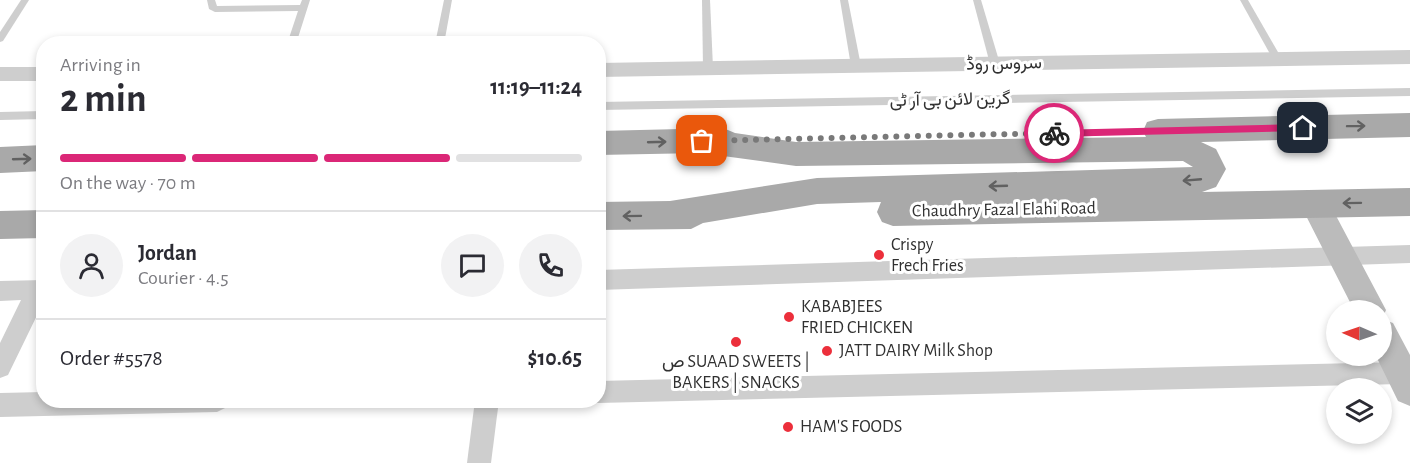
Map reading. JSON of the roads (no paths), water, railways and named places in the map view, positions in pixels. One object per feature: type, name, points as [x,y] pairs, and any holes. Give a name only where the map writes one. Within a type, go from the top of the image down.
[{"type":"main road","points":[[606,143],[1410,125]]},
{"type":"main road","points":[[671,215],[817,191],[1200,180],[1210,169],[1205,158],[1186,149],[796,153],[702,141]]},
{"type":"main road","points":[[0,160],[36,158]]},
{"type":"main road","name":"Chaudhry Fazal Elahi Road","points":[[606,216],[1410,202]]},
{"type":"main road","points":[[0,225],[36,224]]},
{"type":"street","name":"سروس روڈ","points":[[606,70],[1410,57]]},
{"type":"street","points":[[0,74],[36,74]]},
{"type":"street","points":[[1315,204],[1365,300]]},
{"type":"street","points":[[606,280],[1410,254]]},
{"type":"street","points":[[0,291],[36,290]]},
{"type":"street","points":[[0,367],[36,298]]},
{"type":"street","points":[[606,392],[1406,382],[1392,354]]},
{"type":"street","points":[[0,405],[36,404]]},
{"type":"street","points":[[479,463],[486,408]]},
{"type":"lane","points":[[0,39],[25,0]]},
{"type":"lane","points":[[211,0],[212,7],[215,9],[304,4],[294,36]]},
{"type":"lane","points":[[441,36],[448,0]]},
{"type":"lane","points":[[706,0],[708,68]]},
{"type":"lane","points":[[844,0],[856,66]]},
{"type":"lane","points":[[976,0],[995,64]]},
{"type":"lane","points":[[1244,0],[1277,59]]},
{"type":"lane","name":"گرین لائن بی آر ٹی","points":[[606,106],[1410,92]]},
{"type":"lane","points":[[0,116],[36,115]]},
{"type":"place","name":"Crispy Frech Fries","points":[[879,255]]},
{"type":"place","name":"KABABJEES FRIED CHICKEN","points":[[789,317]]},
{"type":"place","name":"ص SUAAD SWEETS | BAKERS | SNACKS","points":[[736,342]]},
{"type":"place","name":"JATT DAIRY Milk Shop","points":[[827,351]]},
{"type":"place","name":"HAM'S FOODS","points":[[788,427]]}]
